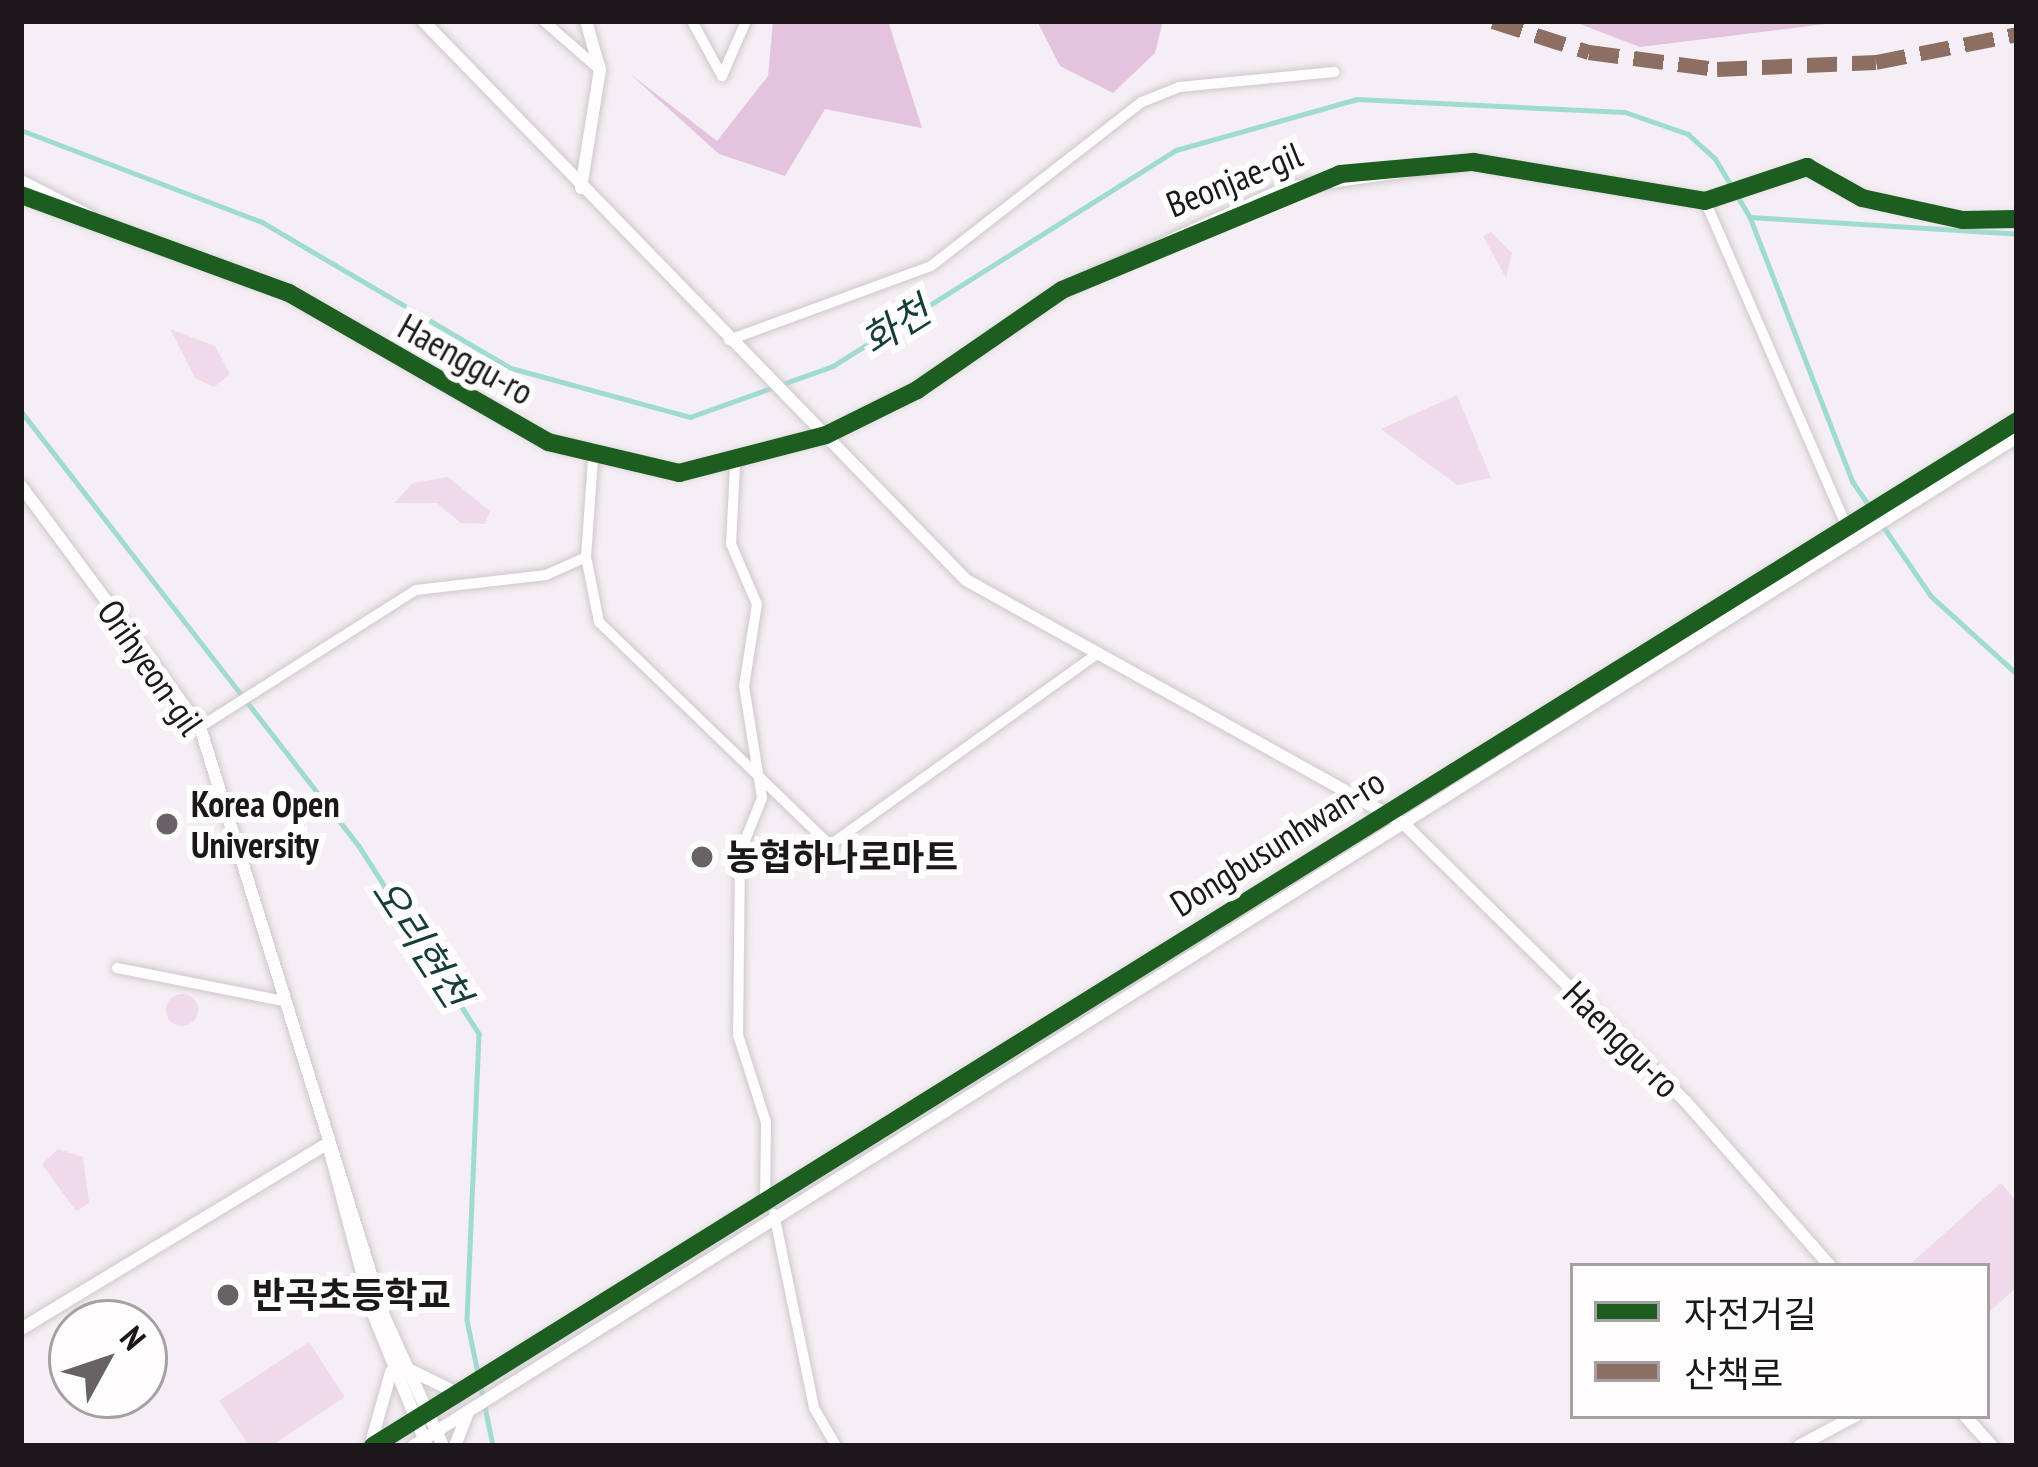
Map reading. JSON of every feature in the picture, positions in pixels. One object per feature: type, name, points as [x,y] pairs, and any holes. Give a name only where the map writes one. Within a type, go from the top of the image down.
[{"type":"street","points":[[423,21],[966,580],[1385,812]]},
{"type":"street","points":[[544,21],[600,70]]},
{"type":"street","points":[[692,21],[722,76],[746,21]]},
{"type":"street","points":[[581,188],[600,70],[589,22]]},
{"type":"street","points":[[729,340],[931,266],[1142,102],[1198,84],[1334,72]]},
{"type":"street","name":"Beonjae-gil","points":[[826,435],[917,390],[1062,290],[1340,173],[1473,162],[1710,200]]},
{"type":"street","points":[[1857,541],[1846,525],[1710,200],[1807,167],[1862,198],[1963,220],[2017,219]]},
{"type":"street","name":"Haenggu-ro","points":[[21,181],[91,217]]},
{"type":"street","name":"Haenggu-ro","points":[[21,195],[289,293],[470,402],[593,459],[679,473],[735,466],[826,435]]},
{"type":"street","name":"Dongbusunhwan-ro","points":[[460,1394],[765,1199],[2017,421]]},
{"type":"street","name":"Dongbusunhwan-ro","points":[[470,1410],[773,1212],[1857,541],[2017,437]]},
{"type":"street","points":[[593,459],[586,557],[598,622],[751,774],[830,844],[1097,655]]},
{"type":"street","points":[[735,466],[730,544],[757,604],[743,686],[751,774],[762,798],[740,853],[738,1035],[766,1122],[765,1199],[773,1212],[814,1408],[836,1446]]},
{"type":"street","name":"Orihyeon-gil","points":[[21,486],[200,727],[425,1441]]},
{"type":"street","points":[[200,727],[416,590],[546,575],[586,557]]},
{"type":"street","name":"Haenggu-ro","points":[[1385,812],[1686,1102],[1826,1263]]},
{"type":"street","points":[[117,968],[284,1001]]},
{"type":"street","points":[[21,1329],[328,1143]]},
{"type":"street","points":[[371,1446],[389,1408],[397,1364],[460,1394]]},
{"type":"street","points":[[371,1446],[460,1394]]},
{"type":"street","points":[[425,1441],[470,1410]]},
{"type":"street","points":[[455,1446],[470,1410]]},
{"type":"street","points":[[1798,1446],[1850,1419]]},
{"type":"street","points":[[1967,1419],[1991,1446]]},
{"type":"street","points":[[425,1441],[443,1446]]},
{"type":"shaded area","points":[[773,21],[888,21],[922,128],[825,109],[785,176],[719,154],[629,73],[717,141],[768,76]]},
{"type":"shaded area","points":[[1037,21],[1163,21],[1155,53],[1113,93],[1060,66]]},
{"type":"shaded area","points":[[1572,21],[1850,21],[1640,47]]},
{"type":"shaded area","points":[[1491,232],[1512,253],[1506,278],[1483,236]]},
{"type":"shaded area","points":[[170,329],[215,346],[230,374],[214,387],[195,378]]},
{"type":"shaded area","points":[[1457,395],[1491,478],[1457,485],[1381,429]]},
{"type":"shaded area","points":[[448,477],[490,511],[485,524],[461,523],[437,503],[394,503],[413,483]]},
{"type":"shaded area","points":[[182,994],[194,998],[198,1010],[194,1022],[182,1026],[170,1022],[166,1010],[170,998]]},
{"type":"shaded area","points":[[58,1149],[83,1157],[89,1203],[76,1211],[42,1164]]},
{"type":"shaded area","points":[[2001,1183],[2017,1202],[2017,1287],[1990,1311],[1990,1263],[1911,1263]]},
{"type":"shaded area","points":[[309,1342],[345,1397],[271,1446],[249,1446],[219,1401]]},
{"type":"waterway","name":"화천","points":[[21,130],[262,222],[511,368],[690,417],[833,366],[1176,150],[1357,99],[1625,112],[1688,134],[1715,158],[1750,217],[1853,482],[1931,596],[2017,674]]},
{"type":"waterway","points":[[1750,217],[2017,234]]},
{"type":"waterway","name":"오리현천","points":[[21,411],[359,846],[479,1034],[467,1320],[493,1446]]},
{"type":"marked path","points":[[1493,21],[1589,52],[1717,69],[1876,62],[2017,34]]},
{"type":"cycle path","points":[[21,195],[289,293],[548,442],[679,473],[826,435],[917,390],[1062,290],[1340,174],[1473,162],[1705,201],[1807,167],[1862,198],[1963,220],[2017,219]]},
{"type":"cycle path","points":[[373,1446],[2017,421]]},
{"type":"place","name":"Korea Open University","points":[[167,824]]},
{"type":"place","name":"농협하나로마트","points":[[702,857]]},
{"type":"place","name":"반곡초등학교","points":[[228,1295]]}]
